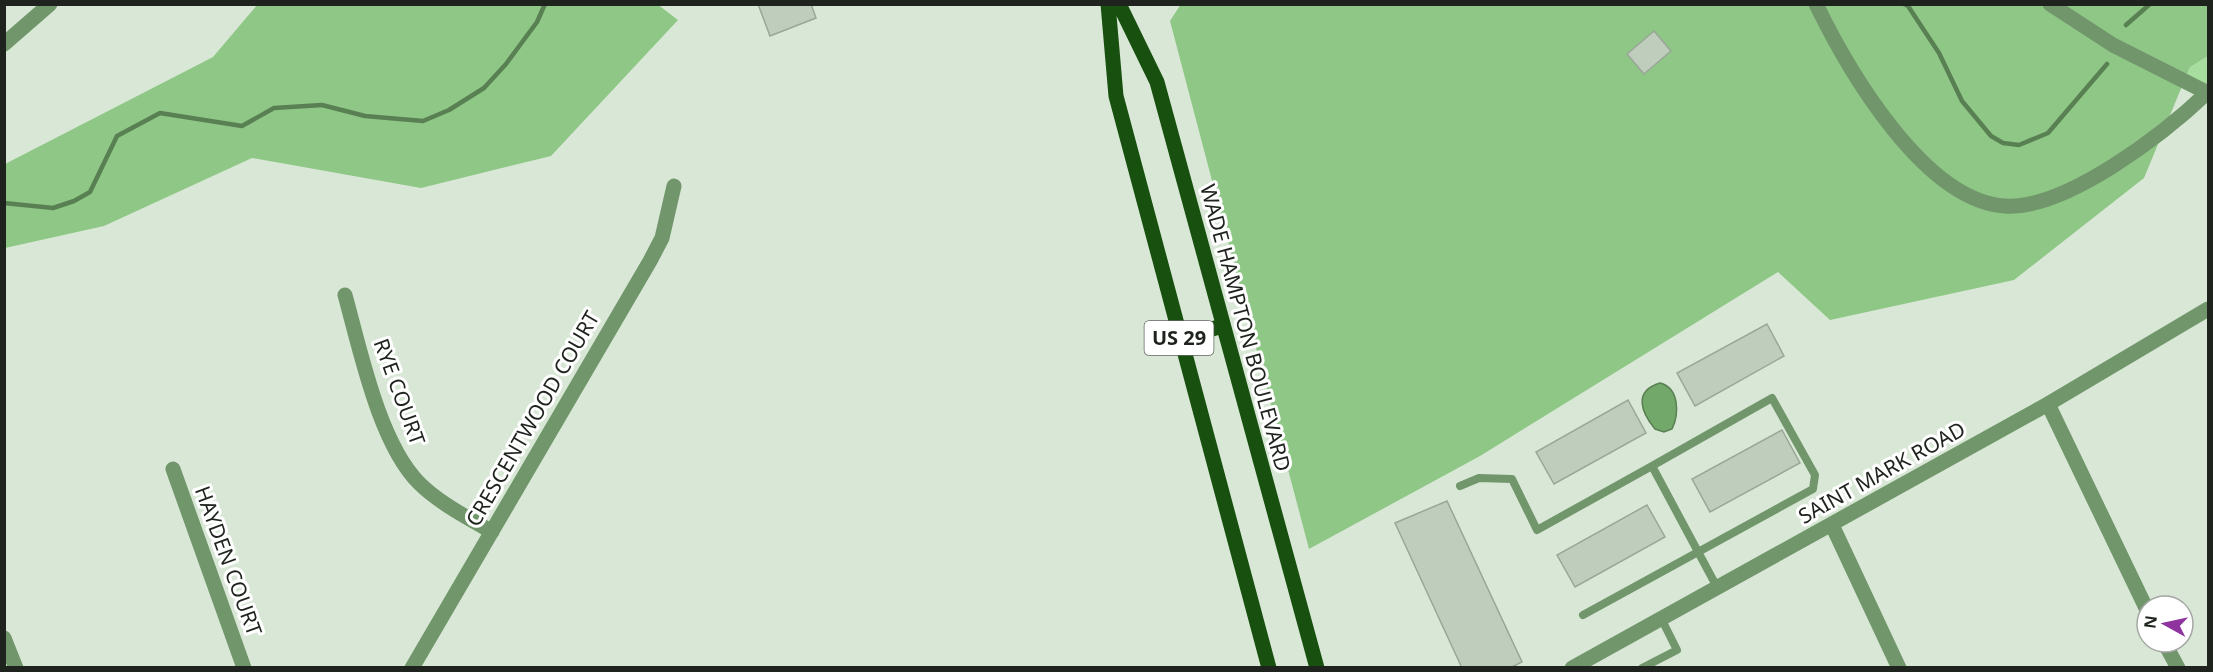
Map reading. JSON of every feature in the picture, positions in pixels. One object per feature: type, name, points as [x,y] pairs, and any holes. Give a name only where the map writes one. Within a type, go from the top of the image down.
[{"type":"main road","name":"US 29","points":[[1108,4],[1116,96],[1179,339],[1269,668]]},
{"type":"main road","name":"WADE HAMPTON BOULEVARD","points":[[1119,4],[1157,82],[1317,668]]},
{"type":"main road","points":[[1179,339],[1222,326]]},
{"type":"street","points":[[4,44],[50,4]]},
{"type":"street","points":[[1816,4],[1861,84],[1885,118],[1916,154],[1954,189],[1991,204],[2015,206],[2034,203],[2109,168],[2156,138],[2208,92],[2113,45],[2050,4]]},
{"type":"street","name":"CRESCENTWOOD COURT","points":[[412,668],[650,261],[662,238],[674,186]]},
{"type":"street","name":"RYE COURT","points":[[345,295],[381,416],[406,468],[432,495],[492,531]]},
{"type":"street","name":"SAINT MARK ROAD","points":[[1572,668],[2048,404],[2208,309]]},
{"type":"street","points":[[2048,404],[2139,594]]},
{"type":"street","name":"HAYDEN COURT","points":[[173,469],[244,668]]},
{"type":"street","points":[[1832,525],[1899,668]]},
{"type":"street","points":[[4,638],[16,668]]},
{"type":"street","points":[[2170,654],[2178,668]]},
{"type":"lane","points":[[1460,486],[1479,478],[1512,479],[1537,530],[1772,398],[1815,475],[1813,489],[1583,615]]},
{"type":"lane","points":[[1652,466],[1718,589]]},
{"type":"lane","points":[[1642,668],[1677,650],[1662,620]]},
{"type":"shaded area","points":[[657,4],[678,20],[551,156],[421,188],[252,158],[104,226],[5,248],[5,164],[213,57],[257,5]]},
{"type":"shaded area","points":[[1181,4],[2208,4],[2208,56],[2190,67],[2144,178],[2014,280],[1830,320],[1778,272],[1480,456],[1309,549],[1170,21]]},
{"type":"shaded area","points":[[2208,56],[2208,86],[2186,77],[2190,67]]},
{"type":"shaded area","points":[[1660,383],[1671,390],[1677,410],[1672,429],[1664,432],[1655,429],[1646,416],[1642,403],[1646,391]]},
{"type":"building","points":[[758,4],[811,4],[816,18],[770,36]]},
{"type":"building","points":[[1654,31],[1671,51],[1644,74],[1627,54]]},
{"type":"building","points":[[1767,324],[1784,356],[1695,406],[1677,373]]},
{"type":"building","points":[[1628,400],[1646,433],[1554,484],[1536,452]]},
{"type":"building","points":[[1782,430],[1800,463],[1710,512],[1692,479]]},
{"type":"building","points":[[1447,501],[1522,662],[1510,668],[1462,668],[1395,523]]},
{"type":"building","points":[[1647,505],[1665,537],[1575,587],[1557,555]]},
{"type":"waterway","points":[[4,203],[53,208],[74,201],[90,192],[117,136],[160,113],[242,126],[274,108],[322,105],[365,116],[423,121],[449,110],[484,88],[506,64],[537,22],[545,4]]},
{"type":"waterway","points":[[1904,4],[1908,6],[1939,53],[1962,101],[1991,136],[2003,143],[2019,145],[2048,133],[2107,64]]},
{"type":"waterway","points":[[2126,25],[2150,4]]}]
